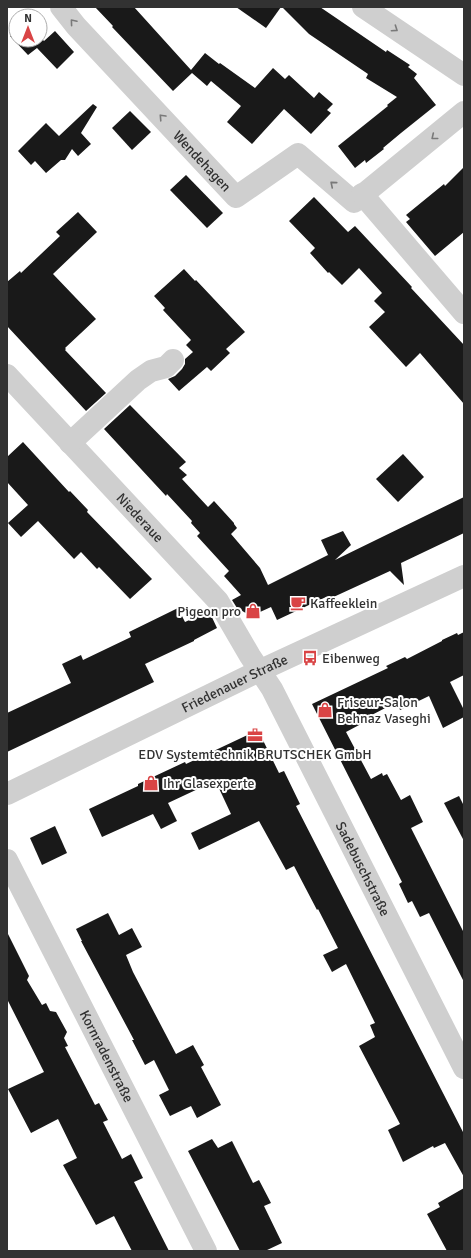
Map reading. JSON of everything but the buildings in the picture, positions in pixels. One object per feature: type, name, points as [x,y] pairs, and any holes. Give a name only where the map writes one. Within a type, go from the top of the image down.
[{"type":"street","name":"Wendehagen","points":[[61,7],[76,26],[236,197],[298,154],[354,202],[464,112]]},
{"type":"street","points":[[363,7],[464,75]]},
{"type":"street","points":[[362,194],[464,313]]},
{"type":"street","points":[[70,443],[138,380],[151,371],[166,367],[173,360]]},
{"type":"street","name":"Niederaue","points":[[7,375],[218,601],[259,671]]},
{"type":"street","name":"Friedenauer Straße","points":[[7,794],[259,671],[464,576]]},
{"type":"street","name":"Sadebuschstraße","points":[[259,671],[272,689],[464,1068]]},
{"type":"street","name":"Kornradenstraße","points":[[7,860],[206,1251]]},
{"type":"place","name":"Kaffeeklein","points":[[298,603]]},
{"type":"place","name":"Pigeon pro","points":[[253,611]]},
{"type":"place","name":"Eibenweg","points":[[310,658]]},
{"type":"place","name":"Friseur-Salon Behnaz Vaseghi","points":[[325,710]]},
{"type":"place","name":"EDV Systemtechnik BRUTSCHEK GmbH","points":[[255,735]]},
{"type":"place","name":"Ihr Glasexperte","points":[[151,783]]}]
